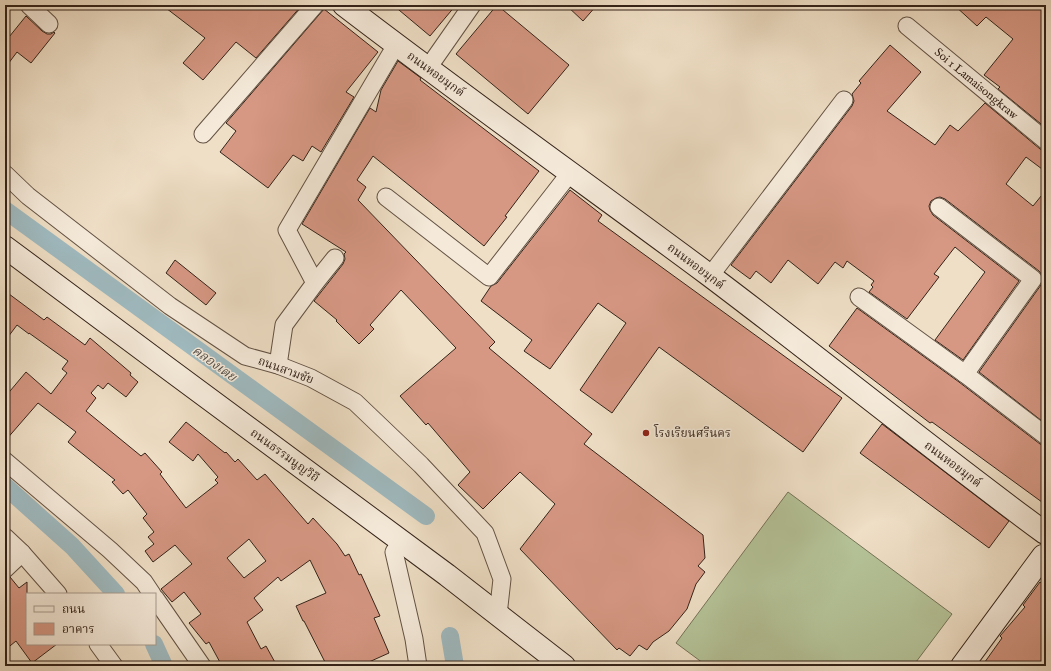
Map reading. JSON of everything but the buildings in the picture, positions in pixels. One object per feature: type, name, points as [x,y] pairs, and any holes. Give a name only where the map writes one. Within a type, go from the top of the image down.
[{"type":"street","points":[[29,5],[49,24]]},
{"type":"street","points":[[204,134],[315,5]]},
{"type":"street","name":"ถนนหอยมุกต์","points":[[344,5],[396,45],[710,276],[934,449],[1045,532]]},
{"type":"street","points":[[428,68],[472,5]]},
{"type":"street","name":"Soi 1 Lamaisongkraw","points":[[907,26],[1046,141]]},
{"type":"street","points":[[315,283],[287,230],[396,45]]},
{"type":"street","points":[[710,276],[844,100]]},
{"type":"street","points":[[386,197],[489,277],[570,173]]},
{"type":"street","name":"ถนนสามชัย","points":[[5,174],[28,196],[170,306],[245,356],[311,378],[355,402],[422,465],[485,533],[502,579],[498,614]]},
{"type":"street","points":[[939,207],[1033,279],[965,374]]},
{"type":"street","name":"ถนนธรรมนูญวิถี","points":[[5,247],[160,363],[398,547],[544,666]]},
{"type":"street","points":[[278,366],[284,324],[335,258]]},
{"type":"street","name":"ถนนธรรมนูญวิถี","points":[[5,263],[398,547],[498,614],[564,666]]},
{"type":"street","points":[[859,297],[965,374],[1046,436]]},
{"type":"street","points":[[5,461],[110,550],[144,582],[151,593]]},
{"type":"street","points":[[962,666],[1045,557],[1039,546],[1041,536],[1045,532]]},
{"type":"street","points":[[5,537],[22,553],[57,593]]},
{"type":"street","points":[[398,547],[418,666]]},
{"type":"street","points":[[5,569],[22,553]]},
{"type":"street","points":[[156,599],[202,666]]},
{"type":"street","points":[[99,645],[114,666]]},
{"type":"green space","points":[[788,492],[952,614],[913,666],[707,666],[676,643]]},
{"type":"waterway","name":"คลองเตย","points":[[5,210],[426,516]]},
{"type":"waterway","name":"คลองเตย","points":[[5,486],[72,546],[115,593]]},
{"type":"waterway","name":"คลองเตย","points":[[450,636],[455,666]]},
{"type":"waterway","name":"คลองเตย","points":[[154,645],[164,666]]},
{"type":"place","name":"โรงเรียนศรีนคร","points":[[646,433]]}]
